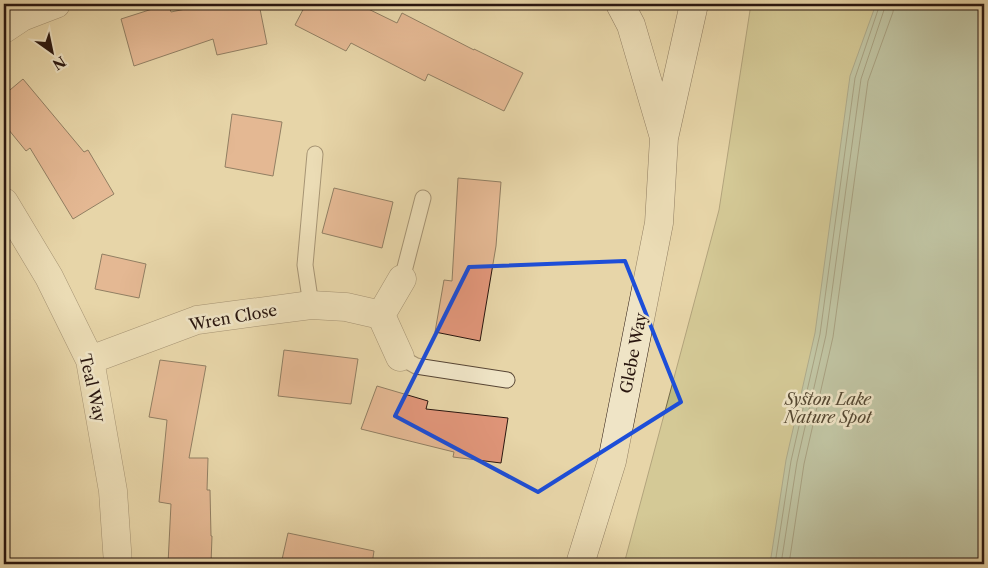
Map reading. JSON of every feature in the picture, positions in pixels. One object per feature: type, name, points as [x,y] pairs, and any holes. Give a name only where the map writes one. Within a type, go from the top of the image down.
[{"type":"street","points":[[13,17],[56,4]]},
{"type":"street","name":"Glebe Way","points":[[620,4],[631,24],[664,138]]},
{"type":"street","name":"Glebe Way","points":[[580,564],[612,461],[659,223],[664,138],[694,4]]},
{"type":"street","name":"Teal Way","points":[[4,202],[49,277],[90,360],[112,491],[118,564]]},
{"type":"street","points":[[400,357],[381,315],[402,279]]},
{"type":"street","name":"Wren Close","points":[[90,360],[197,320],[311,305],[346,306],[381,315]]},
{"type":"lane","points":[[311,305],[305,265],[315,154]]},
{"type":"lane","points":[[402,279],[423,198]]},
{"type":"lane","points":[[400,357],[416,366],[507,380]]},
{"type":"highlighted area","points":[[625,261],[681,402],[538,492],[395,416],[469,267]]},
{"type":"green space","name":"Syston Lake Nature Spot","points":[[751,4],[984,4],[984,564],[624,564],[719,210]]},
{"type":"water","points":[[876,4],[984,4],[984,564],[770,564],[786,460],[815,333],[850,76]]},
{"type":"building","points":[[168,4],[171,12],[210,4],[259,4],[267,44],[217,55],[213,39],[134,66],[121,19]]},
{"type":"building","points":[[306,4],[358,4],[397,23],[402,13],[523,73],[504,111],[428,74],[425,81],[351,43],[346,51],[295,25]]},
{"type":"building","points":[[23,79],[84,152],[88,150],[114,194],[73,219],[30,148],[26,151],[4,124],[4,95]]},
{"type":"building","points":[[232,114],[282,122],[273,176],[225,167]]},
{"type":"building","points":[[458,178],[501,182],[496,246],[480,341],[435,332],[444,280],[452,281]]},
{"type":"building","points":[[334,188],[393,202],[382,248],[322,233]]},
{"type":"building","points":[[102,254],[146,264],[139,298],[95,289]]},
{"type":"building","points":[[284,350],[358,359],[351,404],[278,396]]},
{"type":"building","points":[[160,360],[206,366],[189,458],[208,458],[207,490],[210,490],[211,564],[168,564],[171,504],[159,502],[167,420],[149,417]]},
{"type":"building","points":[[377,386],[428,401],[426,409],[508,418],[501,463],[453,457],[454,452],[361,429]]},
{"type":"building","points":[[288,533],[374,551],[372,564],[281,564]]}]
